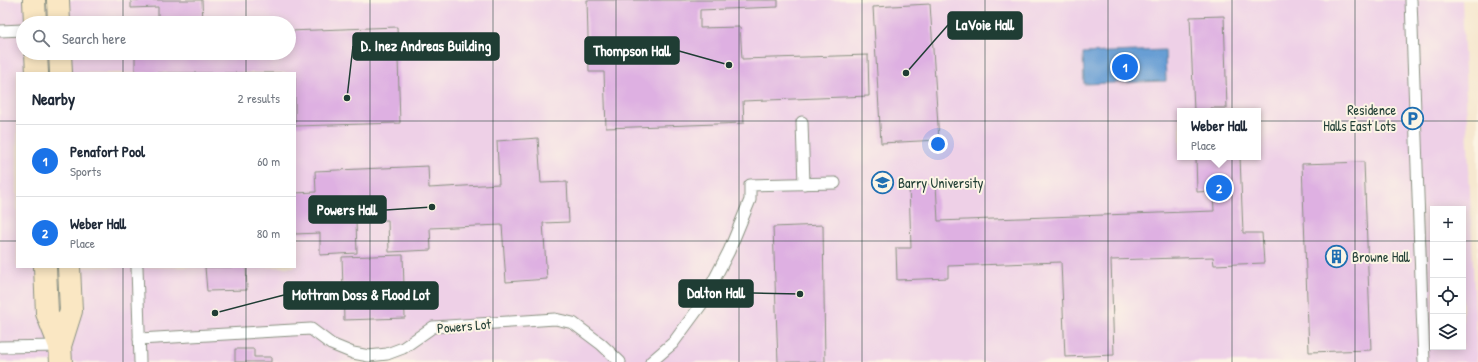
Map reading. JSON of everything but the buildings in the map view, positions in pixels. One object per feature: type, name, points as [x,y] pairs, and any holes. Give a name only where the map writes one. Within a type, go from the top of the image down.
[{"type":"street","points":[[34,0],[35,16]]},
{"type":"street","points":[[58,0],[59,16]]},
{"type":"street","points":[[36,60],[37,72]]},
{"type":"street","points":[[60,60],[61,72]]},
{"type":"street","points":[[45,268],[47,313],[60,354]]},
{"type":"street","points":[[60,354],[71,311],[69,268]]},
{"type":"lane","points":[[1411,0],[1424,362]]},
{"type":"lane","points":[[0,30],[16,30]]},
{"type":"lane","points":[[802,122],[804,184]]},
{"type":"lane","points":[[651,362],[674,343],[701,305],[729,251],[750,200],[750,185],[835,183]]},
{"type":"lane","points":[[137,268],[140,362]]},
{"type":"lane","name":"Powers Lot","points":[[139,339],[311,329],[331,344],[353,353],[369,356],[387,354],[403,348],[433,327],[555,319],[573,323],[601,344],[620,362]]},
{"type":"lane","points":[[0,347],[60,354]]},
{"type":"shaded area","name":"Barry University","points":[[0,0],[1462,0],[1477,362],[0,362]]},
{"type":"water","points":[[1165,50],[1166,81],[1084,84],[1083,53]]},
{"type":"place","name":"Thompson Hall","points":[[729,65]]},
{"type":"place","name":"Penafort Pool","points":[[1125,67]]},
{"type":"place","name":"LaVoie Hall","points":[[906,73]]},
{"type":"place","name":"D. Inez Andreas Building","points":[[347,98]]},
{"type":"place","name":"Residence Halls East Lots","points":[[1412,118]]},
{"type":"place","name":"Barry University","points":[[882,183]]},
{"type":"place","name":"Weber Hall","points":[[1219,188]]},
{"type":"place","name":"Powers Hall","points":[[432,207]]},
{"type":"place","name":"Browne Hall","points":[[1337,257]]},
{"type":"place","name":"Dalton Hall","points":[[800,294]]},
{"type":"place","name":"Mottram Doss & Flood Lot","points":[[215,313]]}]
